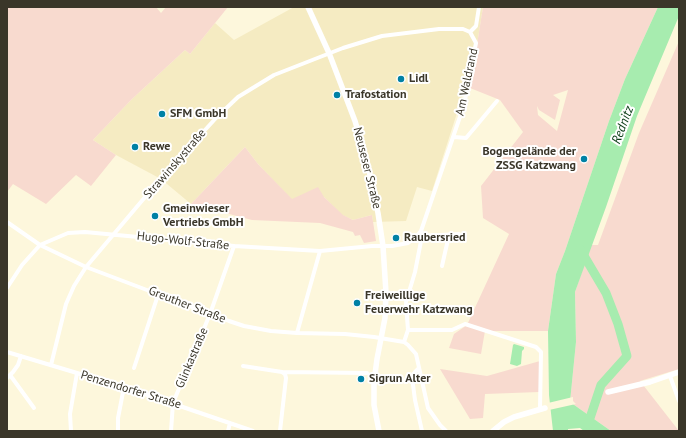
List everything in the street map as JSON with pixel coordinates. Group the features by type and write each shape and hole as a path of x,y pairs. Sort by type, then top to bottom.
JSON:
{"main road":[{"name":"Neuseser Straße","path":"308,7 329,53 351,110 364,152 375,197 383,246 386,285 386,302 374,382 374,405 379,431"},
{"path":"608,392 670,376 679,372"},
{"path":"493,431 504,422 514,417 543,408"}],"street":[{"name":"Am Waldrand","path":"421,231 464,106 476,43 470,32 476,26 479,7"},
{"name":"Strawinskystraße","path":"51,365 66,304 74,286 86,267 170,169 216,118 238,97 274,75 329,53 382,36 440,29 463,29 470,32"},
{"name":"Am Waldrand","path":"454,136 466,138 497,101"},
{"name":"Greuther Straße","path":"7,222 40,245 86,267 229,321 257,328 297,333 345,334 404,342"},
{"path":"383,246 397,246 408,243 421,231"},
{"path":"421,231 422,236 415,272 406,303 408,330 404,342 416,354 430,412 446,431"},
{"name":"Hugo-Wolf-Straße","path":"7,288 22,265 40,245 68,233 85,232 234,246 320,251 383,246"},
{"path":"422,236 459,234"},
{"path":"442,266 450,235"},
{"name":"Glinkastraße","path":"171,431 173,402 210,314 234,246"},
{"path":"297,333 320,251"},
{"path":"134,368 158,294"},
{"path":"408,330 452,330 465,324 536,347 541,352 543,408"},
{"name":"Penzendorfer Straße","path":"7,352 173,402 253,431"},
{"path":"21,356 18,365 8,376 34,408"},
{"path":"243,366 282,372 367,373"},
{"path":"419,368 412,377 415,400 422,431"},
{"path":"280,431 286,378 285,374 282,372"},
{"path":"71,431 70,414 78,373"},
{"path":"670,376 679,401"},
{"path":"118,431 118,418 124,387"},
{"path":"228,431 230,423"}],"shaded area":[{"path":"7,7 156,7 161,13 166,7 228,7 190,54 185,50 131,100 93,140 116,155 91,186 76,175 46,204 13,184 7,192"},
{"path":"294,7 483,7 470,88 465,88 432,191 417,187 406,221 373,222 372,215 353,220 342,215 324,197 292,200 258,164 245,147 191,204 161,179 116,155 93,140 131,100 185,50 190,54 215,23 234,40"},
{"path":"483,7 658,7 625,79 556,274 548,331 485,331 481,354 449,348 454,334 467,325 509,234 483,218 481,186 523,132 500,100 470,88","holes":["568,90 557,131 538,115 537,106 539,110 555,120 560,100 553,95"]},
{"path":"679,41 679,369 640,381 679,431 611,431 570,402 576,342 575,292 591,245 598,245 639,133"},
{"path":"245,147 258,164 292,199 318,187 324,197 343,215 353,220 372,215 376,241 364,243 360,235 355,236 353,232 320,223 252,220 191,204"},
{"path":"540,361 539,392 485,394 483,418 470,419 440,369 487,376"}],"water":[{"path":"658,7 679,7 679,16 637,116 575,292 576,342 570,402 611,431 584,431 580,428 568,429 568,431 553,431 549,395 548,331 556,274 625,79"},
{"path":"514,344 524,347 522,351 521,364 517,366 510,364"}],"pier":[{"path":"573,397 573,401 576,404 549,410 548,403"}],"waterway":[{"name":"Rednitz","path":"580,249 606,293 618,324 627,356 601,385 588,424"}],"place":[{"name":"Lidl","path":"401,79"},
{"name":"Trafostation","path":"337,95"},
{"name":"SFM GmbH","path":"162,114"},
{"name":"Rewe","path":"135,147"},
{"name":"Bogengelände der ZSSG Katzwang","path":"584,159"},
{"name":"Gmeinwieser Vertriebs GmbH","path":"155,216"},
{"name":"Raubersried","path":"396,238"},
{"name":"Freiweillige Feuerwehr Katzwang","path":"357,303"},
{"name":"Sigrun Alter","path":"361,379"}]}
